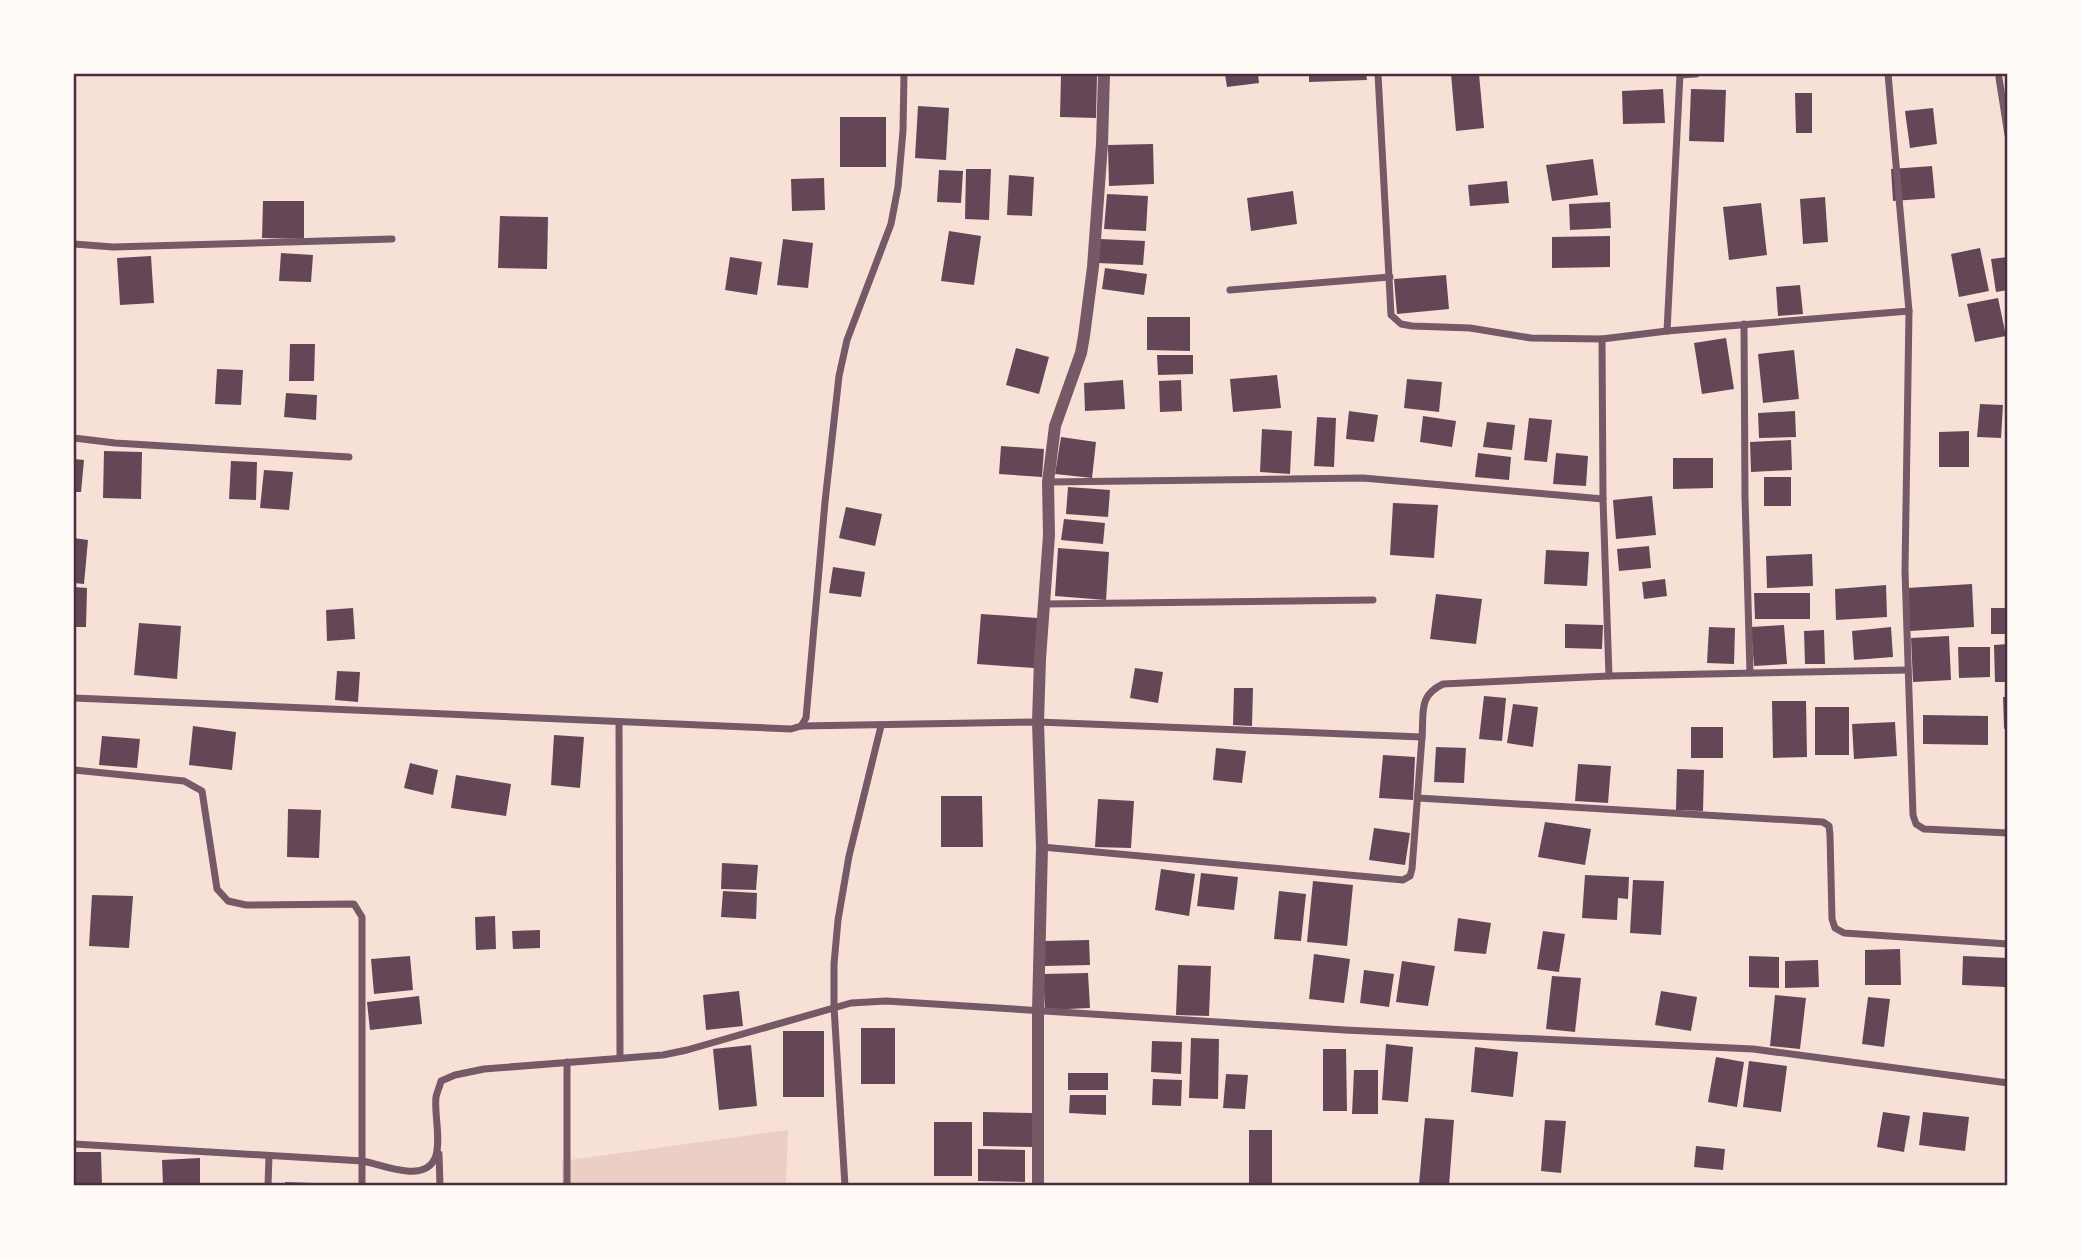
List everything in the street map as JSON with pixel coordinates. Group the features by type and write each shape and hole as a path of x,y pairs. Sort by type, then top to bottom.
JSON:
{"street":[{"path":"801,726 806,718 839,376 847,340 891,224 902,145 904,74"},
{"path":"1038,1185 1042,847 1038,722 1049,535 1048,482 1055,426 1082,353 1093,267 1104,74"},
{"path":"1378,74 1391,315 1401,324 1470,328 1531,338 1602,339 1909,311"},
{"path":"1667,331 1680,74 1696,74"},
{"path":"1888,74 1909,311 1905,571 1913,815 1916,824 1924,829 2007,833"},
{"path":"2001,77 2007,135"},
{"path":"74,244 113,247 391,239"},
{"path":"1230,290 1390,277"},
{"path":"1744,324 1750,673"},
{"path":"1602,339 1603,499 1609,677"},
{"path":"74,438 115,443 349,457"},
{"path":"1048,482 1363,478 1603,499"},
{"path":"1045,604 1373,600"},
{"path":"1042,847 1403,880 1410,876 1412,869 1425,698 1432,689 1443,684 1908,670"},
{"path":"74,698 791,729 801,726 1038,722 1422,737"},
{"path":"619,722 620,1058"},
{"path":"845,1185 834,1007 834,964 843,888 881,726"},
{"path":"74,770 184,781 202,791 218,889 228,901 246,905 354,904 362,917 362,1185"},
{"path":"1418,799 1823,822 1829,826 1832,919 1835,928 1844,933 2007,944"},
{"path":"440,1185 436,1097 441,1081 484,1069 663,1055 850,1003 886,1001 1345,1030 1753,1049 2007,1083"},
{"path":"567,1062 567,1185"},
{"path":"74,1144 363,1161 407,1171 423,1169 435,1160 439,1146"},
{"path":"268,1185 269,1156"}],"shaded area":[{"path":"788,1130 786,1185 562,1186 562,1161"}],"building":[{"path":"1225,74 1258,74 1259,83 1227,87"},
{"path":"1309,74 1366,74 1367,80 1309,82"},
{"path":"1451,74 1479,74 1484,128 1456,131"},
{"path":"1061,75 1097,76 1096,118 1060,117"},
{"path":"1663,89 1665,123 1623,124 1622,91"},
{"path":"1691,89 1726,90 1724,142 1689,141"},
{"path":"1795,93 1812,93 1812,133 1796,133"},
{"path":"918,106 949,108 946,160 915,158"},
{"path":"1933,108 1937,144 1910,148 1905,111"},
{"path":"840,117 886,117 886,167 840,167"},
{"path":"1153,144 1154,184 1109,186 1108,145"},
{"path":"1593,159 1598,195 1552,201 1546,165"},
{"path":"1932,166 1935,198 1893,201 1891,169"},
{"path":"966,169 991,169 989,220 965,219"},
{"path":"939,170 963,171 961,203 937,202"},
{"path":"1009,175 1034,177 1032,216 1007,215"},
{"path":"824,178 825,210 792,211 791,179"},
{"path":"1507,181 1509,203 1470,206 1468,185"},
{"path":"1293,191 1297,224 1251,231 1247,198"},
{"path":"1107,194 1148,196 1146,231 1104,229"},
{"path":"1825,197 1828,242 1803,244 1800,199"},
{"path":"263,201 304,201 304,239 262,238"},
{"path":"1610,202 1611,228 1570,230 1569,204"},
{"path":"1761,203 1767,255 1729,260 1723,207"},
{"path":"500,216 548,217 547,269 498,268"},
{"path":"949,231 981,236 974,285 941,281"},
{"path":"1610,236 1610,267 1552,268 1552,237"},
{"path":"783,239 813,243 808,288 777,285"},
{"path":"1100,239 1145,241 1143,265 1098,263"},
{"path":"1980,248 1989,291 1959,297 1951,254"},
{"path":"281,253 313,255 311,282 279,281"},
{"path":"151,256 154,303 120,305 117,258"},
{"path":"730,257 762,262 757,295 725,290"},
{"path":"2008,257 2008,290 1996,292 1991,259"},
{"path":"1105,268 1147,274 1144,295 1102,289"},
{"path":"1446,275 1449,309 1397,314 1394,279"},
{"path":"1800,285 1803,314 1778,316 1776,287"},
{"path":"1998,298 2006,336 1975,342 1967,304"},
{"path":"1147,317 1190,317 1190,351 1147,350"},
{"path":"1726,338 1734,389 1702,394 1694,343"},
{"path":"290,344 315,344 314,381 289,381"},
{"path":"1016,348 1049,357 1039,394 1006,385"},
{"path":"1794,350 1799,399 1763,403 1758,354"},
{"path":"1157,355 1193,355 1193,374 1158,375"},
{"path":"217,369 243,370 241,405 215,404"},
{"path":"1277,375 1281,408 1233,412 1230,379"},
{"path":"1407,379 1442,382 1439,412 1404,408"},
{"path":"1123,380 1125,409 1085,411 1084,383"},
{"path":"1181,380 1182,411 1160,412 1159,381"},
{"path":"286,393 317,395 316,420 284,417"},
{"path":"1980,404 2003,405 2001,438 1977,437"},
{"path":"1349,411 1378,415 1374,442 1346,439"},
{"path":"1795,411 1796,437 1759,438 1758,413"},
{"path":"1423,416 1456,421 1452,447 1420,442"},
{"path":"1317,417 1336,418 1334,467 1314,466"},
{"path":"1529,418 1552,420 1547,462 1524,460"},
{"path":"1487,422 1515,425 1512,450 1483,447"},
{"path":"1262,429 1292,431 1290,474 1260,472"},
{"path":"1969,431 1969,467 1939,467 1939,432"},
{"path":"1061,437 1096,442 1092,478 1055,474"},
{"path":"1791,440 1792,470 1751,472 1750,442"},
{"path":"1001,446 1044,449 1042,477 999,474"},
{"path":"104,451 142,452 141,499 103,498"},
{"path":"1478,453 1511,457 1509,480 1475,477"},
{"path":"1556,453 1588,456 1586,486 1553,484"},
{"path":"1673,458 1713,458 1713,488 1673,489"},
{"path":"74,459 84,460 81,492 74,492"},
{"path":"231,461 257,462 256,500 229,499"},
{"path":"264,470 293,472 289,510 260,508"},
{"path":"1764,477 1791,477 1791,506 1764,506"},
{"path":"1068,487 1110,490 1108,517 1066,514"},
{"path":"1652,496 1656,535 1616,539 1613,500"},
{"path":"1393,503 1438,505 1434,558 1390,555"},
{"path":"846,507 882,514 875,546 839,538"},
{"path":"1064,519 1105,523 1103,544 1061,540"},
{"path":"74,538 88,540 84,584 74,583"},
{"path":"1649,546 1651,568 1619,571 1617,549"},
{"path":"1058,548 1109,552 1106,600 1055,596"},
{"path":"1546,550 1589,552 1587,586 1544,584"},
{"path":"1812,554 1813,586 1767,588 1766,556"},
{"path":"833,567 865,572 861,597 829,593"},
{"path":"1665,579 1667,596 1644,599 1642,582"},
{"path":"1972,584 1974,627 1910,631 1907,588"},
{"path":"1886,585 1887,617 1836,620 1835,589"},
{"path":"74,587 87,588 86,627 74,627"},
{"path":"1754,593 1810,593 1810,619 1755,619"},
{"path":"1436,594 1482,599 1476,644 1430,639"},
{"path":"353,608 355,639 327,641 326,610"},
{"path":"1991,608 2008,608 2008,634 1991,634"},
{"path":"981,614 1038,618 1034,668 977,664"},
{"path":"139,623 181,626 177,679 134,675"},
{"path":"1565,624 1603,625 1602,649 1565,648"},
{"path":"1784,625 1787,664 1754,666 1751,627"},
{"path":"1709,627 1735,628 1734,664 1707,663"},
{"path":"1891,627 1893,657 1854,660 1852,631"},
{"path":"1824,630 1825,664 1805,664 1804,631"},
{"path":"1949,636 1951,680 1913,682 1911,638"},
{"path":"2008,644 2008,682 1995,682 1994,645"},
{"path":"1958,647 1990,647 1990,677 1959,678"},
{"path":"1135,668 1163,672 1158,703 1130,698"},
{"path":"337,671 360,672 358,702 335,700"},
{"path":"1234,688 1253,688 1252,726 1233,725"},
{"path":"1484,696 1506,698 1502,741 1479,739"},
{"path":"2003,697 2008,697 2008,728 2004,729"},
{"path":"1772,701 1806,701 1807,757 1773,758"},
{"path":"1513,704 1538,707 1533,747 1507,743"},
{"path":"1815,707 1849,707 1849,755 1815,755"},
{"path":"1923,715 1988,716 1988,745 1923,744"},
{"path":"1895,722 1897,756 1854,759 1852,724"},
{"path":"193,726 236,732 232,770 189,765"},
{"path":"1691,727 1723,727 1723,758 1691,758"},
{"path":"554,735 584,737 580,788 551,785"},
{"path":"102,736 140,739 137,768 99,765"},
{"path":"1436,747 1466,748 1464,783 1434,782"},
{"path":"1216,748 1246,751 1242,783 1213,780"},
{"path":"1383,755 1415,757 1413,800 1379,798"},
{"path":"410,763 438,770 433,795 404,788"},
{"path":"1578,764 1611,766 1608,803 1575,801"},
{"path":"1677,769 1704,770 1703,811 1676,810"},
{"path":"456,775 511,784 506,816 451,808"},
{"path":"941,796 982,796 983,847 941,847"},
{"path":"1098,799 1134,801 1131,848 1095,847"},
{"path":"288,809 321,810 319,858 287,857"},
{"path":"1545,822 1591,829 1585,865 1538,857"},
{"path":"1374,828 1410,833 1405,865 1369,860"},
{"path":"722,863 758,865 756,890 721,889"},
{"path":"1161,869 1195,874 1189,916 1155,910"},
{"path":"1201,873 1238,877 1234,910 1197,906"},
{"path":"1585,875 1629,877 1628,899 1618,898 1617,920 1582,918"},
{"path":"1633,880 1664,881 1661,935 1630,933"},
{"path":"1313,881 1353,885 1347,946 1307,942"},
{"path":"723,891 757,893 756,919 721,917"},
{"path":"1279,891 1306,894 1301,941 1274,939"},
{"path":"92,895 133,896 129,948 89,946"},
{"path":"495,916 496,949 476,950 475,917"},
{"path":"1458,918 1491,923 1486,954 1454,951"},
{"path":"540,930 540,948 513,949 512,931"},
{"path":"1543,931 1565,934 1559,972 1537,969"},
{"path":"1089,940 1090,965 1044,966 1044,941"},
{"path":"1900,949 1901,985 1865,985 1865,950"},
{"path":"1314,954 1350,959 1344,1003 1309,999"},
{"path":"410,956 413,990 374,994 371,959"},
{"path":"1749,956 1779,957 1779,988 1749,987"},
{"path":"1963,956 2008,958 2006,987 1962,985"},
{"path":"1818,960 1819,987 1785,988 1785,961"},
{"path":"1402,961 1435,966 1428,1006 1396,1002"},
{"path":"1178,965 1211,966 1209,1016 1176,1015"},
{"path":"1364,970 1394,974 1389,1007 1360,1003"},
{"path":"1088,973 1090,1008 1045,1010 1043,974"},
{"path":"1552,976 1581,978 1575,1032 1546,1029"},
{"path":"739,991 743,1026 706,1030 703,995"},
{"path":"1661,991 1697,997 1691,1031 1655,1025"},
{"path":"1775,995 1806,998 1800,1049 1770,1046"},
{"path":"419,996 422,1024 370,1030 367,1002"},
{"path":"1868,997 1890,999 1884,1047 1862,1044"},
{"path":"861,1028 895,1028 895,1084 861,1084"},
{"path":"783,1031 824,1031 824,1097 783,1097"},
{"path":"1191,1038 1219,1039 1218,1099 1189,1098"},
{"path":"1152,1041 1182,1042 1181,1074 1151,1072"},
{"path":"1386,1044 1413,1047 1408,1102 1382,1100"},
{"path":"751,1045 757,1106 719,1110 713,1049"},
{"path":"1475,1047 1518,1052 1513,1097 1471,1092"},
{"path":"1323,1049 1346,1049 1347,1111 1323,1111"},
{"path":"1716,1057 1744,1062 1737,1107 1708,1102"},
{"path":"1749,1061 1787,1066 1781,1112 1743,1107"},
{"path":"1354,1070 1378,1070 1378,1114 1352,1114"},
{"path":"1068,1073 1108,1073 1108,1090 1068,1090"},
{"path":"1226,1074 1248,1075 1245,1109 1223,1108"},
{"path":"1153,1079 1182,1080 1181,1106 1152,1105"},
{"path":"1070,1095 1106,1095 1106,1115 1069,1113"},
{"path":"983,1112 1033,1113 1032,1147 983,1146"},
{"path":"1883,1112 1910,1116 1904,1152 1877,1147"},
{"path":"1923,1112 1969,1117 1965,1151 1919,1145"},
{"path":"1425,1118 1454,1120 1449,1186 1419,1184"},
{"path":"1545,1120 1566,1121 1561,1173 1541,1171"},
{"path":"934,1122 972,1122 972,1176 934,1176"},
{"path":"1249,1130 1272,1130 1272,1186 1249,1186"},
{"path":"1696,1146 1725,1149 1723,1170 1694,1167"},
{"path":"978,1149 1025,1150 1025,1182 978,1181"},
{"path":"74,1152 101,1152 102,1186 74,1186"},
{"path":"200,1158 200,1184 163,1186 162,1160"},
{"path":"285,1182 311,1183 311,1186 285,1186"}]}
